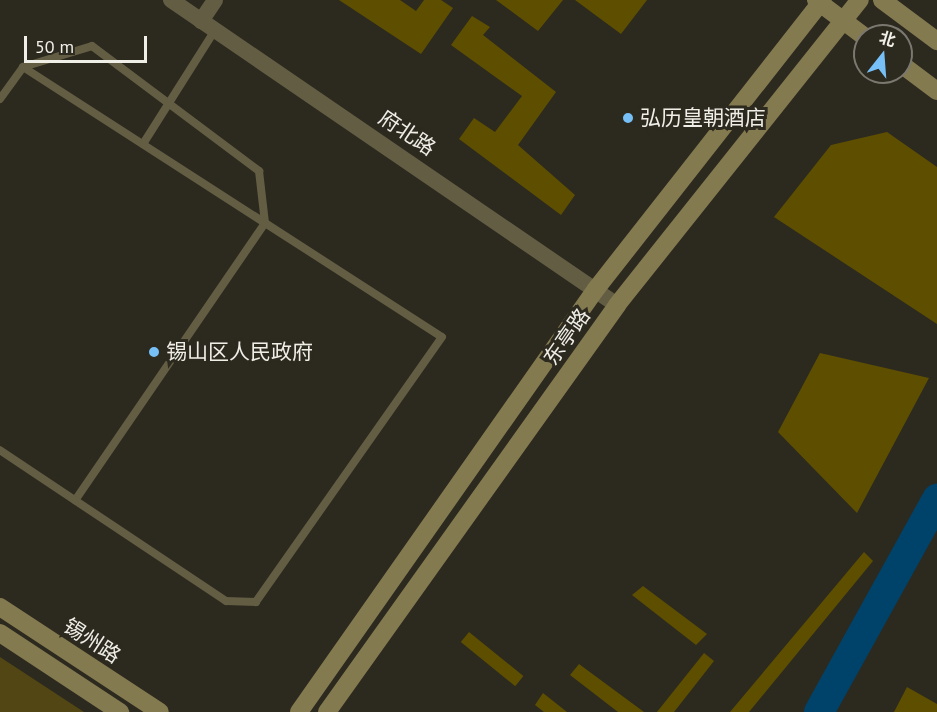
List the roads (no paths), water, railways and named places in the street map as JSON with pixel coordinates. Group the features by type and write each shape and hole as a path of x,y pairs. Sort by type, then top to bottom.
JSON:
{"main road":[{"name":"东亭路","path":"327,712 617,305 860,0"},
{"path":"882,0 937,41"},
{"name":"东亭路","path":"299,712 596,289 820,1"},
{"path":"820,1 853,28"},
{"path":"913,73 937,91"},
{"name":"锡州路","path":"0,608 160,712"},
{"name":"锡州路","path":"0,633 120,712"}],"street":[{"name":"府北路","path":"171,0 617,305"},
{"path":"208,25 214,0"}],"lane":[{"path":"143,144 168,104 208,25"},
{"path":"0,99 23,67 92,46 259,171 265,223 75,500"},
{"path":"0,450 226,601 256,602 442,337 23,67"}],"waterway":[{"path":"819,712 937,499"}],"place":[{"name":"弘历皇朝酒店","path":"628,118"},
{"name":"锡山区人民政府","path":"154,352"}]}
